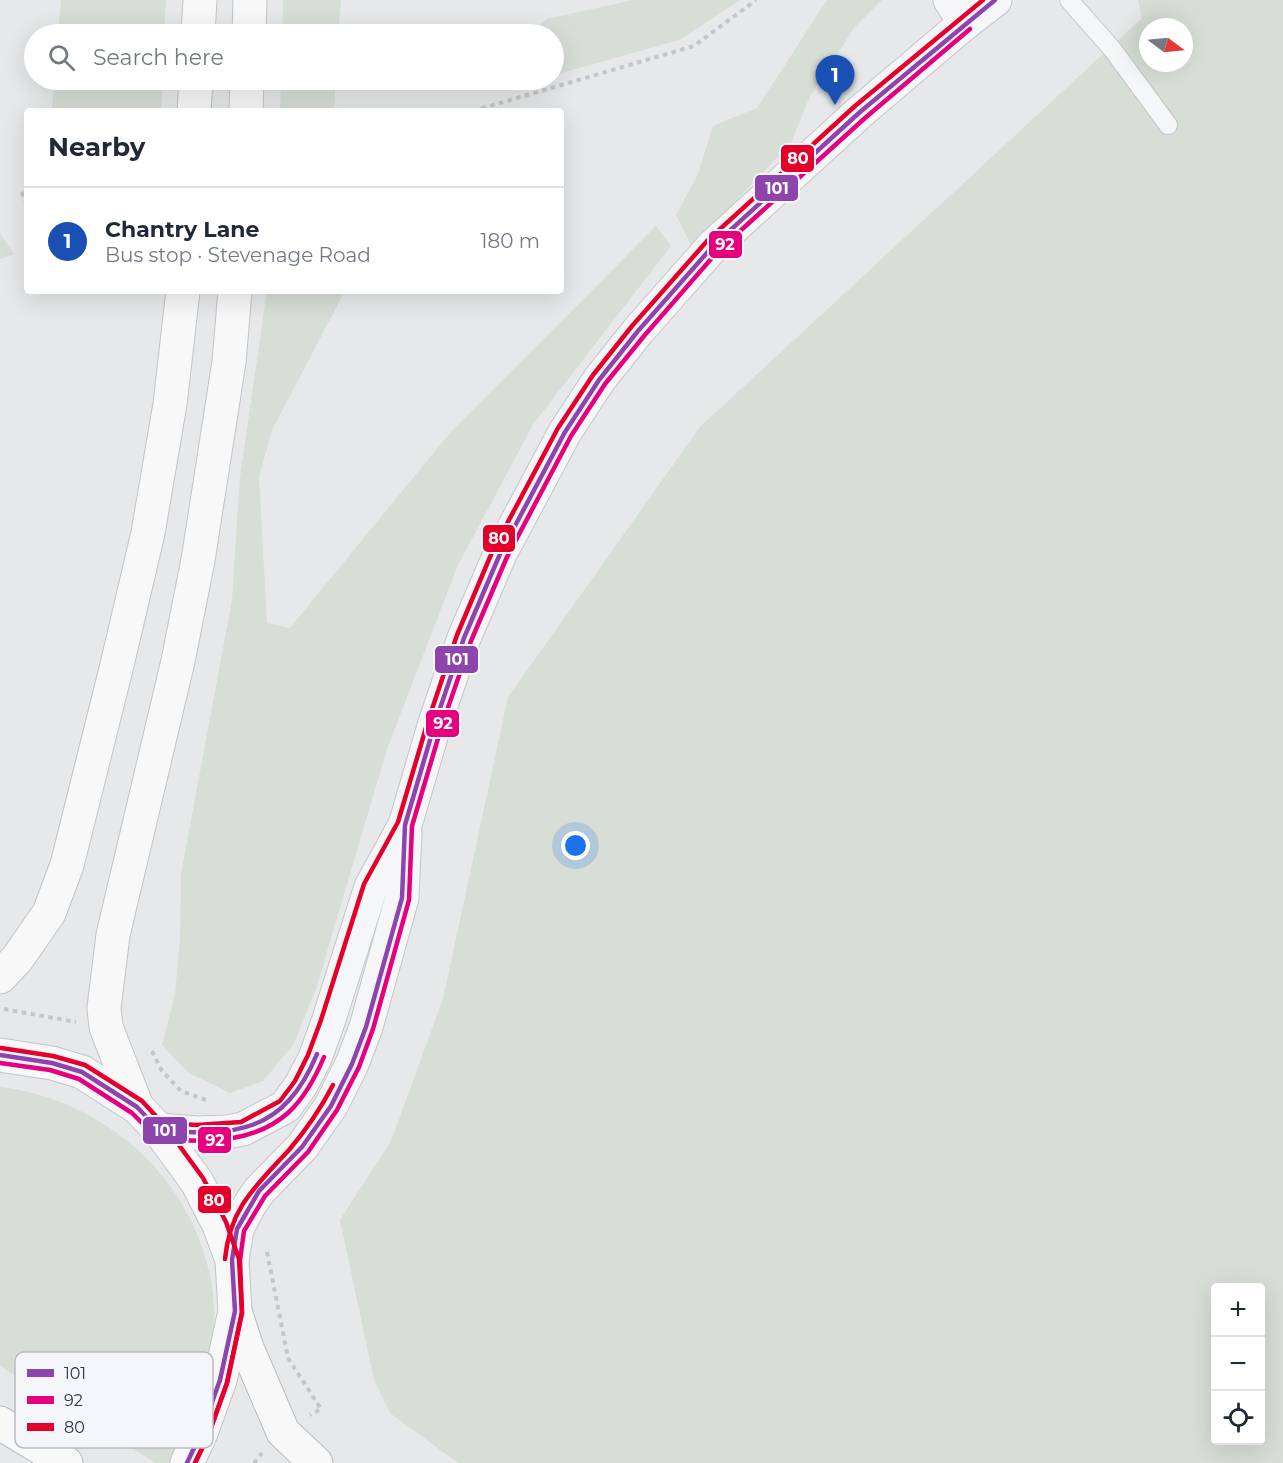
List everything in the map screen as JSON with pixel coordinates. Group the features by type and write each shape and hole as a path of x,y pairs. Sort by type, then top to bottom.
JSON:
{"main road":[{"path":"199,24 200,0"},
{"path":"249,24 250,0"},
{"path":"194,108 195,90"},
{"path":"246,108 247,90"},
{"path":"0,977 17,959 49,913 67,865 148,533 170,404 183,294"},
{"path":"137,1107 106,1028 104,1008 110,956 178,661 198,560 230,362 235,294"},
{"path":"0,1055 52,1063 82,1072 137,1107 159,1130 197,1182 219,1225 232,1260 235,1311 247,1348 283,1432 316,1463"},
{"path":"213,1398 235,1311"},
{"path":"0,1423 15,1432"},
{"path":"41,1448 66,1463"},
{"path":"187,1463 194,1448"}],"street":[{"path":"159,1130 197,1133 243,1129 285,1107 301,1085 315,1058 371,887 405,825 435,723 457,659 496,564 565,432 599,380 638,331 713,246 860,112 957,11 995,0"},
{"path":"232,1260 237,1229 249,1206 259,1191 302,1147 331,1106 352,1065 366,1027 402,898 405,825"}],"lane":[{"path":"1069,0 1113,50 1168,125"}],"path":[{"path":"564,84 694,46 756,0"},
{"path":"483,108 544,90"},
{"path":"22,192 24,197"}],"shaded area":[{"path":"61,0 166,0 165,24 59,24"},
{"path":"283,0 341,0 339,24 282,24"},
{"path":"633,0 740,0 679,40 564,72 564,24 541,24 547,19"},
{"path":"827,0 882,0 854,28 810,96 791,143 692,247 676,215 698,174 713,126 757,108"},
{"path":"1138,0 1283,0 1283,1463 458,1463 390,1413 374,1380 340,1220 391,1141 443,999 508,697 700,427 1139,21 1139,72 1193,72 1193,18 1142,18"},
{"path":"53,90 162,90 161,108 52,108"},
{"path":"281,90 335,90 334,108 280,108"},
{"path":"656,226 671,246 534,423 458,565 387,749 316,989 293,1045 263,1081 230,1093 189,1073 162,1045 175,994 180,939 181,874 232,600 240,477 267,294 343,294 272,430 259,477 267,623 290,628 449,434"},
{"path":"0,233 14,254 0,259"},
{"path":"0,1087 48,1098 92,1117 131,1144 164,1177 189,1216 206,1260 214,1307 211,1352 15,1352 15,1375 0,1366"},
{"path":"132,1448 177,1448 169,1463 156,1463"}],"transit line":[{"name":"80","path":"160,1123 197,1125 241,1122 280,1101 295,1081 321,1020 364,884 398,822 457,635 493,550 558,428 593,375 632,326 708,240 855,106 983,0"},
{"name":"101","path":"213,1400 220,1380 235,1311 232,1260 237,1229 259,1191 302,1147 331,1106 352,1064 366,1027 402,898 405,825 435,723 464,638 500,554 565,432 599,380 638,331 713,246 860,112 995,0"},
{"name":"92","path":"213,1422 227,1383 242,1313 240,1260 244,1231 265,1196 308,1152 337,1110 359,1067 373,1029 409,900 412,826 442,725 471,641 507,557 571,436 605,384 718,251 865,118 970,29"},
{"name":"80","path":"1,1048 53,1056 85,1065 142,1101 165,1126 203,1178 226,1222 239,1259 242,1312 227,1383 213,1422"},
{"name":"101","path":"0,1055 52,1063 82,1072 137,1107 159,1130 211,1132 234,1130 273,1115 289,1100 304,1080 317,1054"},
{"name":"92","path":"0,1063 50,1070 79,1079 132,1113 156,1137 208,1141 243,1136 275,1123 300,1100 314,1079 324,1057"},
{"name":"80","path":"225,1259 232,1225 246,1199 301,1135 333,1085"},
{"name":"101","path":"187,1463 194,1448"},
{"name":"92","path":"195,1463 202,1448"},
{"name":"80","path":"195,1463 202,1448"}],"place":[{"name":"Chantry Lane","path":"835,105"}]}
